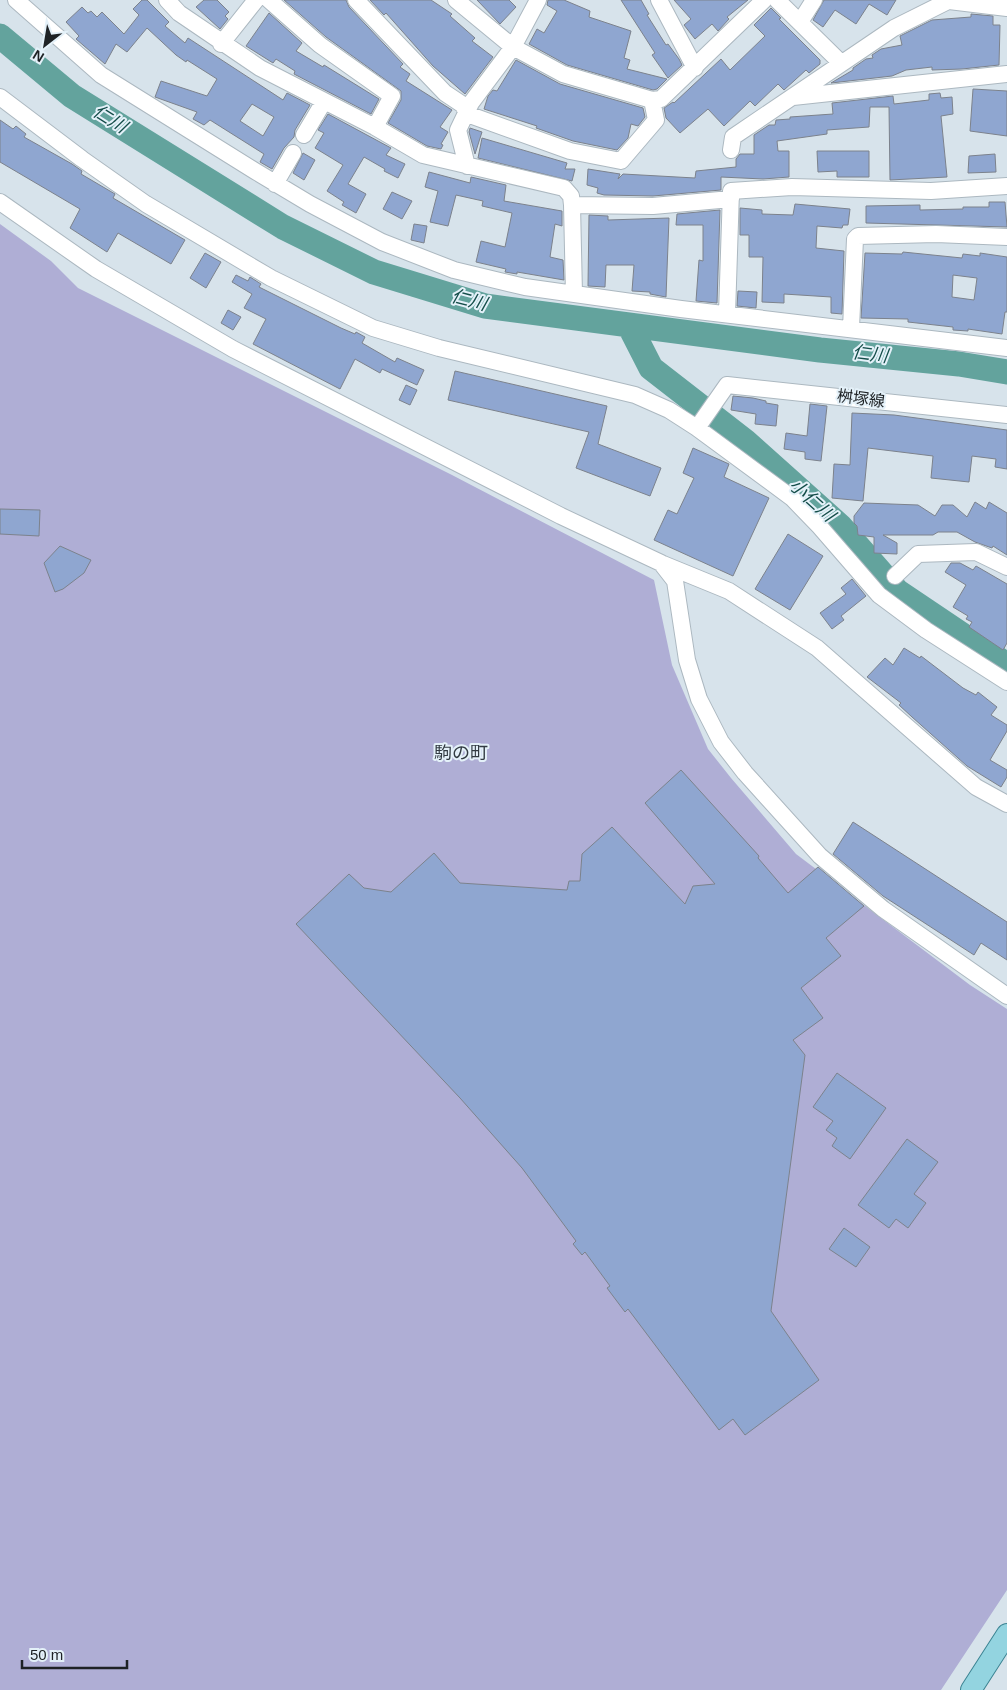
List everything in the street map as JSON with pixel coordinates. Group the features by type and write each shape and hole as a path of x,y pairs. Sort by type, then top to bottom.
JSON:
{"main road":[{"path":"971,1690 1006,1640"}],"street":[{"path":"167,0 179,13 260,68 375,127 423,155 564,188 571,196 572,205 574,294"},
{"path":"222,44 256,0"},
{"path":"269,0 320,45 392,96 375,127"},
{"path":"356,0 445,93 463,105 467,114 570,151 621,161 656,120 652,100"},
{"path":"456,0 514,47 563,74 652,100 661,99 764,0"},
{"path":"466,166 458,130 471,103 514,47 538,0"},
{"path":"659,0 695,68"},
{"path":"777,0 841,62"},
{"path":"800,22 814,0"},
{"path":"730,150 733,137 841,62 894,28 950,0 1007,8"},
{"path":"18,1 102,75 275,184 382,242 454,270 525,287 574,294 1007,348"},
{"path":"792,97 1007,74"},
{"path":"0,97 82,159 146,204 271,278 374,328 439,348 634,395 669,410 699,426 792,498 879,595 926,630 1007,682"},
{"path":"304,135 323,102"},
{"path":"275,184 293,153"},
{"path":"727,314 731,190 792,187 931,190 1007,186"},
{"path":"572,205 653,206 731,199"},
{"path":"0,202 96,269 233,349 561,516 661,564 729,591 817,648 976,787 1007,804"},
{"path":"851,328 855,239 858,236 936,234 1007,236"},
{"name":"桝塚線","path":"699,426 727,384 1007,415"},
{"path":"895,576 918,554 976,552 1007,567"},
{"path":"661,564 675,581 687,660 699,699 721,742 739,765 820,856 883,910 1007,996"}],"shaded area":[{"path":"0,224 51,261 78,288 452,475 654,580 672,665 708,749 731,778 796,854 970,985 1007,1009 1007,1590 941,1690 0,1690"}],"building":[{"path":"142,0 147,0 169,22 165,26 185,43 188,38 283,100 287,93 310,105 295,130 294,137 284,148 272,169 260,162 264,154 210,120 204,125 193,119 197,112 155,97 161,81 207,96 217,79 176,55 147,28 127,52 116,44 105,64 76,39 79,36 66,22 82,7 88,13 91,11 97,17 102,12 124,34 139,15 133,9","holes":["252,104 274,117 263,136 240,121"]},
{"path":"204,0 217,0 229,12 225,16 228,19 220,29 196,7"},
{"path":"284,0 346,0 349,7 403,64 400,67 410,74 406,81 452,110 440,127 448,132 441,144 443,145 441,149 427,146 388,123 401,100 401,91 326,37"},
{"path":"370,0 431,0 452,14 450,16 475,38 472,41 493,57 465,94 433,66 386,13 384,15"},
{"path":"477,0 509,0 516,7 500,24"},
{"path":"548,0 564,0 590,11 589,17 631,31 624,58 630,60 627,69 667,79 657,89 653,90 567,65 529,44 537,29 544,33 557,11 547,5"},
{"path":"621,0 641,0 649,14 647,15 666,45 668,44 679,59 682,65 668,78 652,55 655,53"},
{"path":"674,0 748,0 727,17 729,19 718,31 712,24 695,39 684,25 691,19"},
{"path":"824,0 896,0 887,15 869,4 856,24 835,10 823,27 813,20"},
{"path":"771,8 781,18 779,19 820,60 820,64 809,73 806,70 784,90 778,84 755,106 750,101 724,126 708,109 680,133 666,118 664,108 674,103 721,59 730,70 765,36 754,25"},
{"path":"269,13 302,43 296,51 323,67 324,65 379,99 371,114 294,74 295,71 276,59 273,63 246,46"},
{"path":"971,14 993,16 993,25 1000,25 999,65 932,70 932,67 906,70 892,76 831,83 853,70 853,68 866,59 873,58 872,55 881,49 902,45 900,36 932,20 971,17"},
{"path":"516,60 560,84 643,108 645,117 638,126 631,124 628,138 617,150 573,141 536,128 537,126 484,109 488,96 493,90 497,91"},
{"path":"973,89 1007,91 1007,136 970,131"},
{"path":"940,93 941,98 952,97 953,114 941,116 947,177 890,180 889,107 870,107 869,127 827,130 827,134 777,141 778,151 789,151 789,177 763,179 721,177 721,190 653,196 604,195 597,193 598,188 587,185 588,169 620,174 618,179 623,174 695,178 696,171 736,167 736,159 740,154 754,154 754,135 769,125 775,125 776,120 790,119 790,117 833,114 832,103 893,96 894,104 929,100 929,94"},
{"path":"328,114 391,148 386,155 405,164 398,178 364,157 348,184 366,194 356,213 342,205 344,202 327,191 343,165 315,148 324,133 318,130"},
{"path":"0,120 13,129 16,126 26,134 24,137 72,164 82,171 81,174 115,194 113,198 185,240 171,264 118,233 107,252 70,228 80,209 0,162"},
{"path":"470,128 482,132 475,154 469,132"},
{"path":"482,138 567,163 565,169 575,169 572,181 478,158"},
{"path":"817,151 869,151 869,177 837,177 837,171 818,172"},
{"path":"303,153 315,160 304,180 293,173"},
{"path":"995,154 996,172 968,173 969,156"},
{"path":"429,172 470,183 471,177 506,185 504,201 562,211 562,226 555,224 550,257 563,260 564,280 517,272 517,274 505,272 506,269 476,262 481,241 505,247 512,213 482,206 483,201 456,195 448,226 430,222 438,191 425,187"},
{"path":"392,192 412,201 402,219 383,209"},
{"path":"989,202 1005,202 1007,227 866,223 866,206 920,205 920,210 963,209 963,207 989,207"},
{"path":"795,204 850,209 848,225 843,225 842,228 817,226 816,248 844,251 842,314 831,313 831,297 784,294 784,303 762,302 763,257 749,257 749,235 740,235 740,208 762,210 762,214 793,215"},
{"path":"720,210 717,303 696,301 699,260 703,261 703,225 676,225 677,214"},
{"path":"589,215 608,216 608,220 669,218 666,297 650,294 650,292 632,291 634,265 606,265 605,287 588,286"},
{"path":"414,224 427,226 424,243 411,240"},
{"path":"903,252 962,258 963,254 980,256 980,253 1007,257 1007,312 1005,312 1002,334 968,329 968,331 953,330 953,327 908,322 908,319 861,318 865,253 902,254","holes":["953,275 977,278 974,300 952,297"]},
{"path":"205,253 221,262 206,288 190,278"},
{"path":"236,275 248,281 250,277 261,284 259,287 341,328 355,334 356,332 365,337 362,343 395,362 397,358 424,370 417,385 382,369 380,373 355,359 340,389 253,344 266,319 244,308 252,294 232,282"},
{"path":"738,291 757,292 756,308 737,306"},
{"path":"228,310 241,317 233,330 221,323"},
{"path":"455,371 607,406 598,444 661,468 650,496 576,468 589,432 448,400"},
{"path":"406,385 417,390 410,405 399,400"},
{"path":"733,396 753,398 778,405 776,426 755,424 756,414 731,410"},
{"path":"810,404 827,406 821,461 805,459 805,452 784,449 786,433 807,436"},
{"path":"852,413 894,415 1007,430 1007,469 995,467 996,459 972,456 969,482 931,478 933,456 868,448 863,501 832,498 834,464 850,465"},
{"path":"693,448 729,464 724,477 769,498 733,576 654,540 668,510 677,514 694,478 683,473"},
{"path":"975,502 986,509 989,502 1007,513 1007,555 993,546 992,548 975,542 957,532 938,532 933,535 883,535 897,543 897,554 874,553 874,537 858,535 857,526 854,523 854,516 864,503 918,505 935,516 942,505 953,505 967,517"},
{"path":"0,509 40,510 39,536 0,534"},
{"path":"788,534 823,556 790,610 755,589"},
{"path":"60,546 91,560 84,573 63,589 55,592 44,563"},
{"path":"951,563 960,563 973,570 976,566 1007,584 1007,643 1003,650 969,627 972,622 966,619 968,616 953,607 966,585 945,572"},
{"path":"852,579 866,596 841,616 844,620 832,629 820,613 846,594 841,588"},
{"path":"904,648 920,658 921,656 963,688 976,695 978,692 997,707 991,715 1007,725 1007,731 990,760 1007,770 1007,777 1001,787 967,766 899,705 901,703 867,677 885,658 893,665"},
{"path":"681,770 759,856 758,858 788,893 818,867 864,906 826,938 841,956 801,988 823,1018 793,1040 805,1055 771,1311 819,1380 745,1435 733,1419 719,1430 628,1309 625,1312 607,1288 610,1286 585,1252 582,1255 573,1244 576,1241 522,1168 460,1098 296,924 349,874 364,888 391,892 434,853 460,883 567,890 569,881 580,881 582,854 612,827 685,904 693,886 715,884 645,803"},
{"path":"853,822 1007,922 1007,960 981,943 974,955 883,896 833,854"},
{"path":"837,1073 886,1108 850,1159 832,1146 837,1138 826,1130 833,1121 813,1107"},
{"path":"907,1139 938,1162 914,1194 926,1203 908,1228 896,1219 889,1228 858,1205"},
{"path":"844,1228 870,1247 856,1267 829,1249"}],"waterway":[{"name":"仁川","path":"0,36 72,96 283,227 374,272 485,306 820,350 959,364 1007,372"},
{"name":"小仁川","path":"629,325 651,368 745,441 840,526 897,591 1007,665"}],"district":[{"name":"駒の町","path":"461,753"}]}
